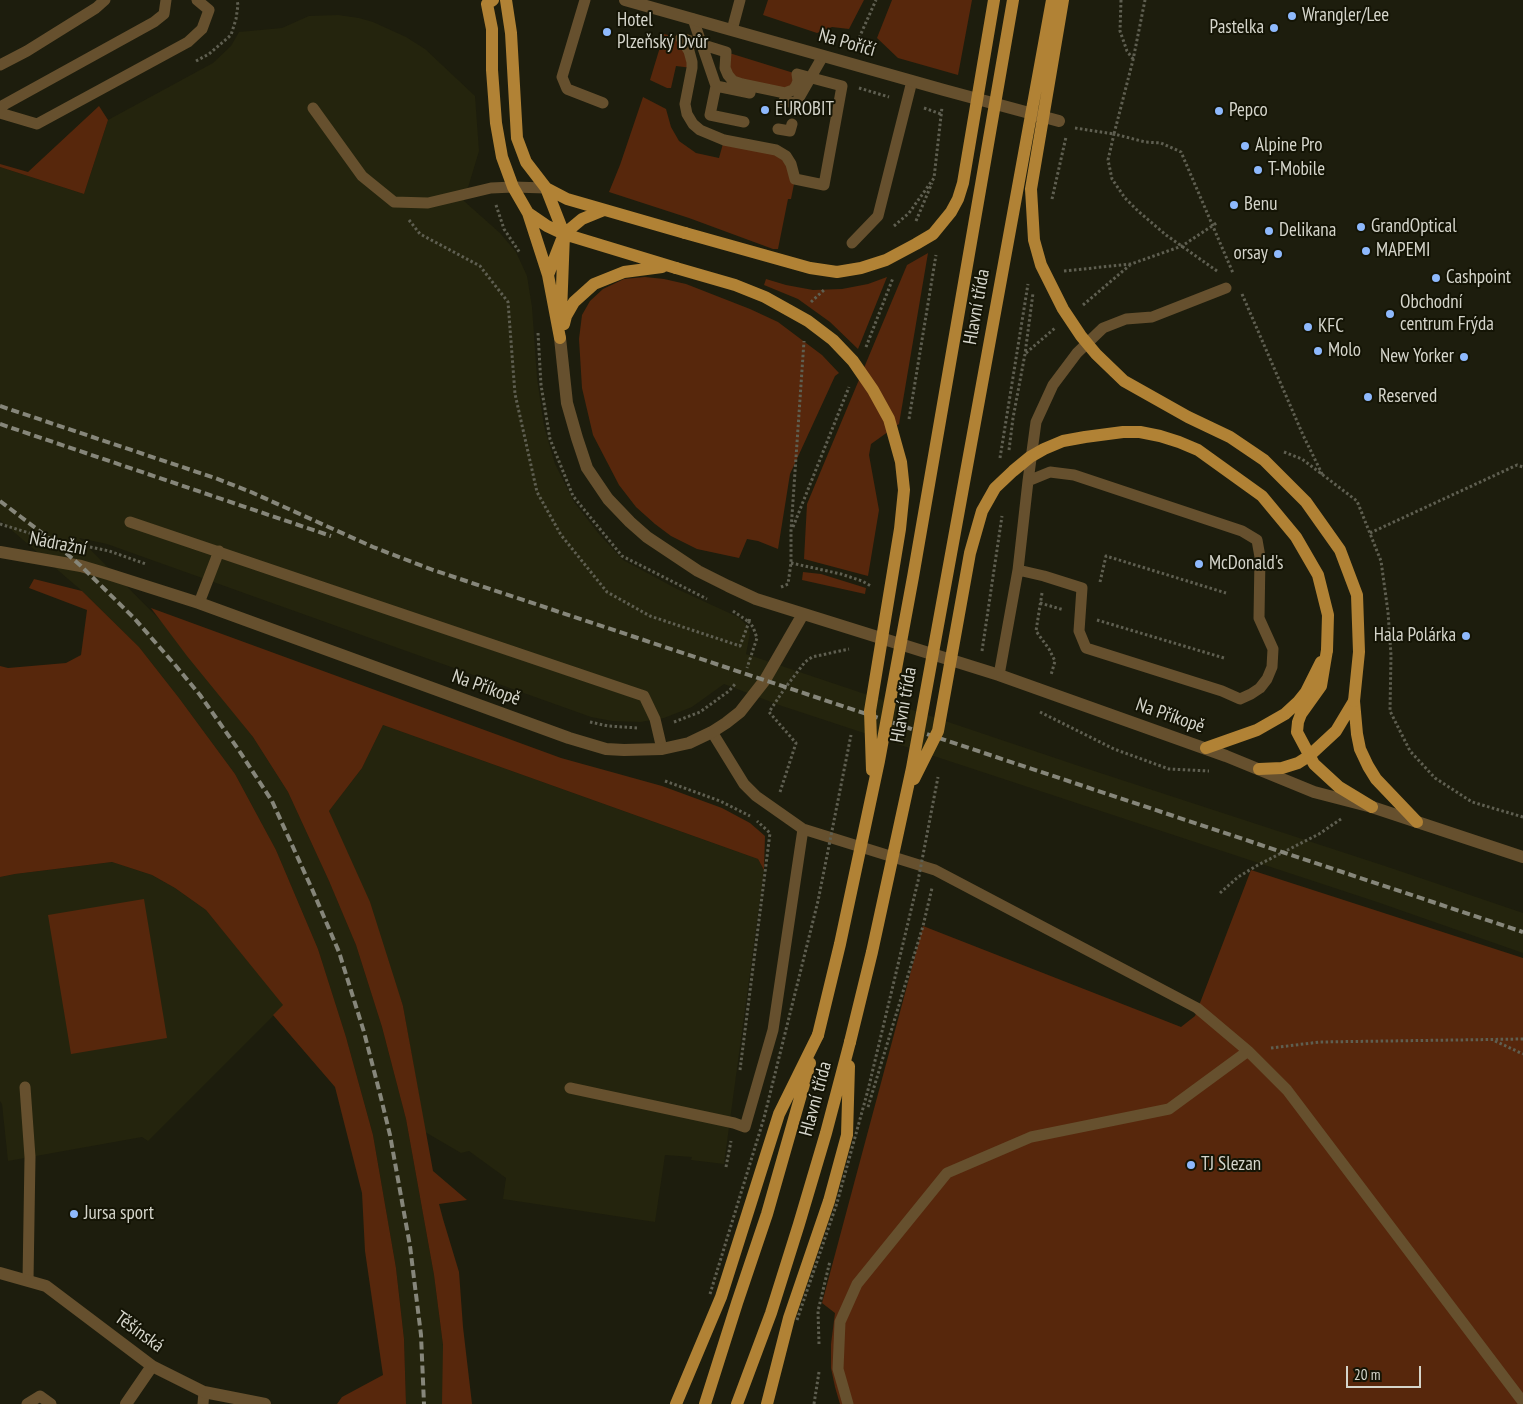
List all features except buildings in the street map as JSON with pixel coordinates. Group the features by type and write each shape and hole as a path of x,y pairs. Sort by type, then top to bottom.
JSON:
{"main road":[{"path":"506,0 511,33 517,138 526,162 546,188 564,234 560,338"},
{"path":"546,188 567,200 801,265 837,272 861,268 886,260 933,234 951,212 958,199 963,184 994,0"},
{"path":"705,1404 767,1214 818,1034 840,944 873,790 914,568 1013,0"},
{"name":"Hlavní třída","path":"737,1404 771,1313 826,1134 872,952 905,797 1052,0"},
{"path":"1063,0 1031,189 1034,240 1041,265 1063,309 1081,336 1096,354 1124,381 1188,417 1230,437 1264,460 1306,502 1340,550 1357,595 1359,652 1354,701 1356,734 1360,749 1376,780 1418,822"},
{"path":"489,1 496,123 502,157 513,187 528,212 548,275 560,338"},
{"path":"548,275 564,234 582,219 604,210"},
{"path":"528,212 547,226 564,234 735,285 781,305 808,321 833,340 853,361 873,390 889,419 901,462 904,490 900,529 870,711 873,790"},
{"path":"560,338 570,309 581,295 594,284 624,272 674,267"},
{"path":"905,797 938,731 970,553 982,511 995,488 1030,457 1055,444 1085,437 1140,432 1160,436 1198,450 1262,496 1296,537 1318,575 1328,615 1327,650 1316,684 1298,722 1297,732 1314,764 1339,787 1372,807"},
{"path":"1206,748 1250,733 1272,722 1285,714 1316,684"},
{"path":"1260,769 1282,768 1298,763 1309,756 1336,730 1354,701"},
{"path":"676,1404 721,1298 779,1114 818,1034"},
{"path":"767,1404 789,1318 829,1201 847,1135 850,1042"}],"street":[{"name":"Na Poříčí","path":"625,0 1064,124"},
{"name":"Na Příkopě","path":"560,338 571,420 586,468 608,499 630,522 666,551 698,571 756,598 999,675 1206,748 1314,792 1372,807 1523,857"},
{"name":"Nádražní","path":"0,552 81,566 108,574"},
{"name":"Na Příkopě","path":"108,574 199,603 569,738 606,749 639,751 662,749 689,743 712,732 740,712 765,680 803,614"},
{"name":"Těšínská","path":"0,1273 46,1286 152,1366 204,1398 265,1404"},
{"path":"126,1404 152,1366"}],"lane":[{"path":"0,65 27,51 96,8 105,0"},
{"path":"0,107 154,22 164,14 166,0"},
{"path":"0,112 37,124 188,42 202,29 209,10 197,0"},
{"path":"585,0 562,77 567,89 603,102"},
{"path":"732,30 740,0"},
{"path":"693,19 716,86 710,115 744,122"},
{"path":"680,38 726,52 725,68 728,75 733,81 742,84 785,92 793,90 796,86 798,81 797,74 810,78 842,86 824,184 794,179 786,156 776,150 718,138 692,124 685,104 692,62 689,51 680,38"},
{"path":"784,101 796,106 823,56"},
{"path":"852,244 878,216 912,81"},
{"path":"716,86 750,94"},
{"path":"313,108 362,176 394,202 428,203 492,188 546,188"},
{"path":"778,129 790,131 792,124"},
{"path":"999,675 1018,570 1036,422 1053,385 1077,352 1103,328 1126,319 1152,317 1226,288"},
{"path":"1018,570 1082,588 1079,631 1086,648 1222,691 1240,699 1251,694 1267,679 1272,667 1273,649 1259,618 1260,557 1257,540 1242,531 1198,515 1074,475 1050,472 1028,481"},
{"path":"130,522 644,696 655,719 662,749"},
{"path":"199,603 218,551"},
{"path":"712,732 744,784 756,796 803,829 936,870 1197,1008 1248,1051 1287,1090 1523,1402"},
{"path":"570,1088 734,1123 745,1127 773,1030 803,829"},
{"path":"848,1404 838,1369 840,1322 857,1284 947,1173 1031,1137 1168,1109 1248,1051"},
{"path":"24,1087 30,1157 28,1280"},
{"path":"27,1404 40,1396 50,1404"}],"path":[{"path":"850,64 876,0"},
{"path":"1121,0 1120,31 1127,51 1133,60"},
{"path":"1145,0 1133,60 1108,160 1112,179 1125,198 1138,211 1218,272"},
{"path":"888,232 910,213 934,178 944,90"},
{"path":"1052,200 1064,124 1145,142 1161,143"},
{"path":"492,188 504,229 522,257"},
{"path":"394,202 420,234 480,266 508,302 516,394 537,492 561,535 607,592 650,616 740,646 756,598 788,584 805,335"},
{"path":"1055,272 1131,264 1182,246 1218,222"},
{"path":"807,305 829,286"},
{"path":"1008,457 1012,418 1025,354 1033,291"},
{"path":"538,324 541,386 550,439 573,496 622,556 712,601"},
{"path":"1303,435 1324,476"},
{"path":"1370,533 1517,465 1523,467"},
{"path":"979,669 1002,516"},
{"path":"0,524 60,541"},
{"path":"89,547 109,551 153,566"},
{"path":"1098,591 1106,556 1226,593"},
{"path":"729,608 749,622 757,638 749,666 744,673"},
{"path":"1091,618 1224,658"},
{"path":"586,722 638,728 673,722 700,712 728,692 740,678"},
{"path":"1114,749 1169,769"},
{"path":"665,781 720,801 753,818 770,833 740,1074"},
{"path":"1220,893 1244,873 1319,834 1347,814"},
{"path":"1492,1039 1523,1054"},
{"path":"1248,1051 1320,1042 1523,1039"},
{"path":"726,1167 734,1123"}],"shaded area":[{"path":"768,0 864,0 849,29 832,27 817,33 763,15"},
{"path":"892,0 972,0 958,75 898,58 877,38"},
{"path":"338,15 373,22 406,37 425,49 475,96 479,151 464,201 500,233 516,252 527,276 532,307 537,378 544,426 555,464 574,502 599,534 623,560 677,589 738,617 747,625 750,633 746,654 1523,913 1523,953 1377,902 779,705 724,684 692,707 664,718 640,722 612,721 591,717 107,544 79,538 163,623 253,737 288,792 356,945 382,1027 406,1119 434,1275 443,1345 444,1404 406,1404 404,1339 396,1268 373,1135 346,1037 318,949 276,850 235,774 139,647 82,591 0,520 0,167 84,194 108,120 213,63 231,46 239,32 282,28 309,16"},
{"path":"664,34 681,38 692,68 676,66 671,88 650,80"},
{"path":"726,52 797,74 793,90 733,81"},
{"path":"643,97 666,109 671,127 679,141 696,153 719,158 724,140 776,150 795,179 791,199 788,199 778,249 773,249 689,218 609,192"},
{"path":"99,106 108,120 84,194 0,167 0,164 28,172"},
{"path":"928,253 899,424 871,444 869,455 879,510 868,576 804,559 807,504 907,265"},
{"path":"645,277 686,284 778,322 822,355 839,373 835,376 790,474 778,549 747,539 739,558 697,549 671,536 636,507 619,485 593,435 582,388 579,339 582,315 590,301 603,289 624,279"},
{"path":"887,277 858,349 830,322 798,299 764,285 766,279 813,290 842,289 868,284"},
{"path":"803,572 821,574 866,588 865,594 802,580"},
{"path":"34,579 82,591 139,647 235,774 276,850 318,949 346,1037 373,1135 396,1268 404,1339 406,1404 337,1404 342,1397 383,1375 365,1251 362,1193 335,1087 273,1015 283,1005 206,910 175,888 152,875 112,862 0,877 0,666 8,668 66,663 81,655 87,610 29,588"},
{"path":"151,608 561,758 662,786 722,808 750,823 765,836 764,870 758,859 383,725 362,768 329,811 370,902 403,1006 433,1171 467,1200 439,1204 459,1272 472,1404 442,1404 443,1345 434,1275 406,1119 382,1027 356,945 288,792 253,737 187,656"},
{"path":"383,725 758,859 764,870 724,1164 691,1160 692,1157 665,1155 655,1222 503,1199 506,1178 469,1151 461,1153 425,1132 403,1006 329,811 362,768"},
{"path":"112,862 152,875 175,888 206,910 284,1005 148,1141 142,1137 8,1161 2,1104 0,1101 0,877"},
{"name":"TJ Slezan","path":"1251,870 1523,958 1523,1404 840,1404 831,1368 831,1344 835,1313 822,1303 923,926 1181,1027 1195,1016"},
{"path":"144,899 167,1038 71,1054 48,915"}],"railway":[{"path":"0,406 215,478 251,492 373,547 433,570 1523,932"},
{"path":"0,424 331,536"},
{"path":"0,501 50,539 81,566 134,618 200,695 272,801 339,952 364,1032 381,1098 390,1135 410,1246 421,1335 424,1404"}],"place":[{"name":"Wrangler/Lee","path":"1292,16"},
{"name":"Pastelka","path":"1274,28"},
{"name":"Hotel Plzeňský Dvůr","path":"607,32"},
{"name":"EUROBIT","path":"765,110"},
{"name":"Pepco","path":"1219,111"},
{"name":"Alpine Pro","path":"1245,146"},
{"name":"T-Mobile","path":"1258,170"},
{"name":"Benu","path":"1234,205"},
{"name":"GrandOptical","path":"1361,227"},
{"name":"Delikana","path":"1269,231"},
{"name":"MAPEMI","path":"1366,251"},
{"name":"orsay","path":"1278,254"},
{"name":"Cashpoint","path":"1436,278"},
{"name":"Obchodní centrum Frýda","path":"1390,314"},
{"name":"KFC","path":"1308,327"},
{"name":"Molo","path":"1318,351"},
{"name":"New Yorker","path":"1464,357"},
{"name":"Reserved","path":"1368,397"},
{"name":"McDonald's","path":"1199,564"},
{"name":"Hala Polárka","path":"1466,636"},
{"name":"TJ Slezan","path":"1191,1165"},
{"name":"Jursa sport","path":"74,1214"}]}
